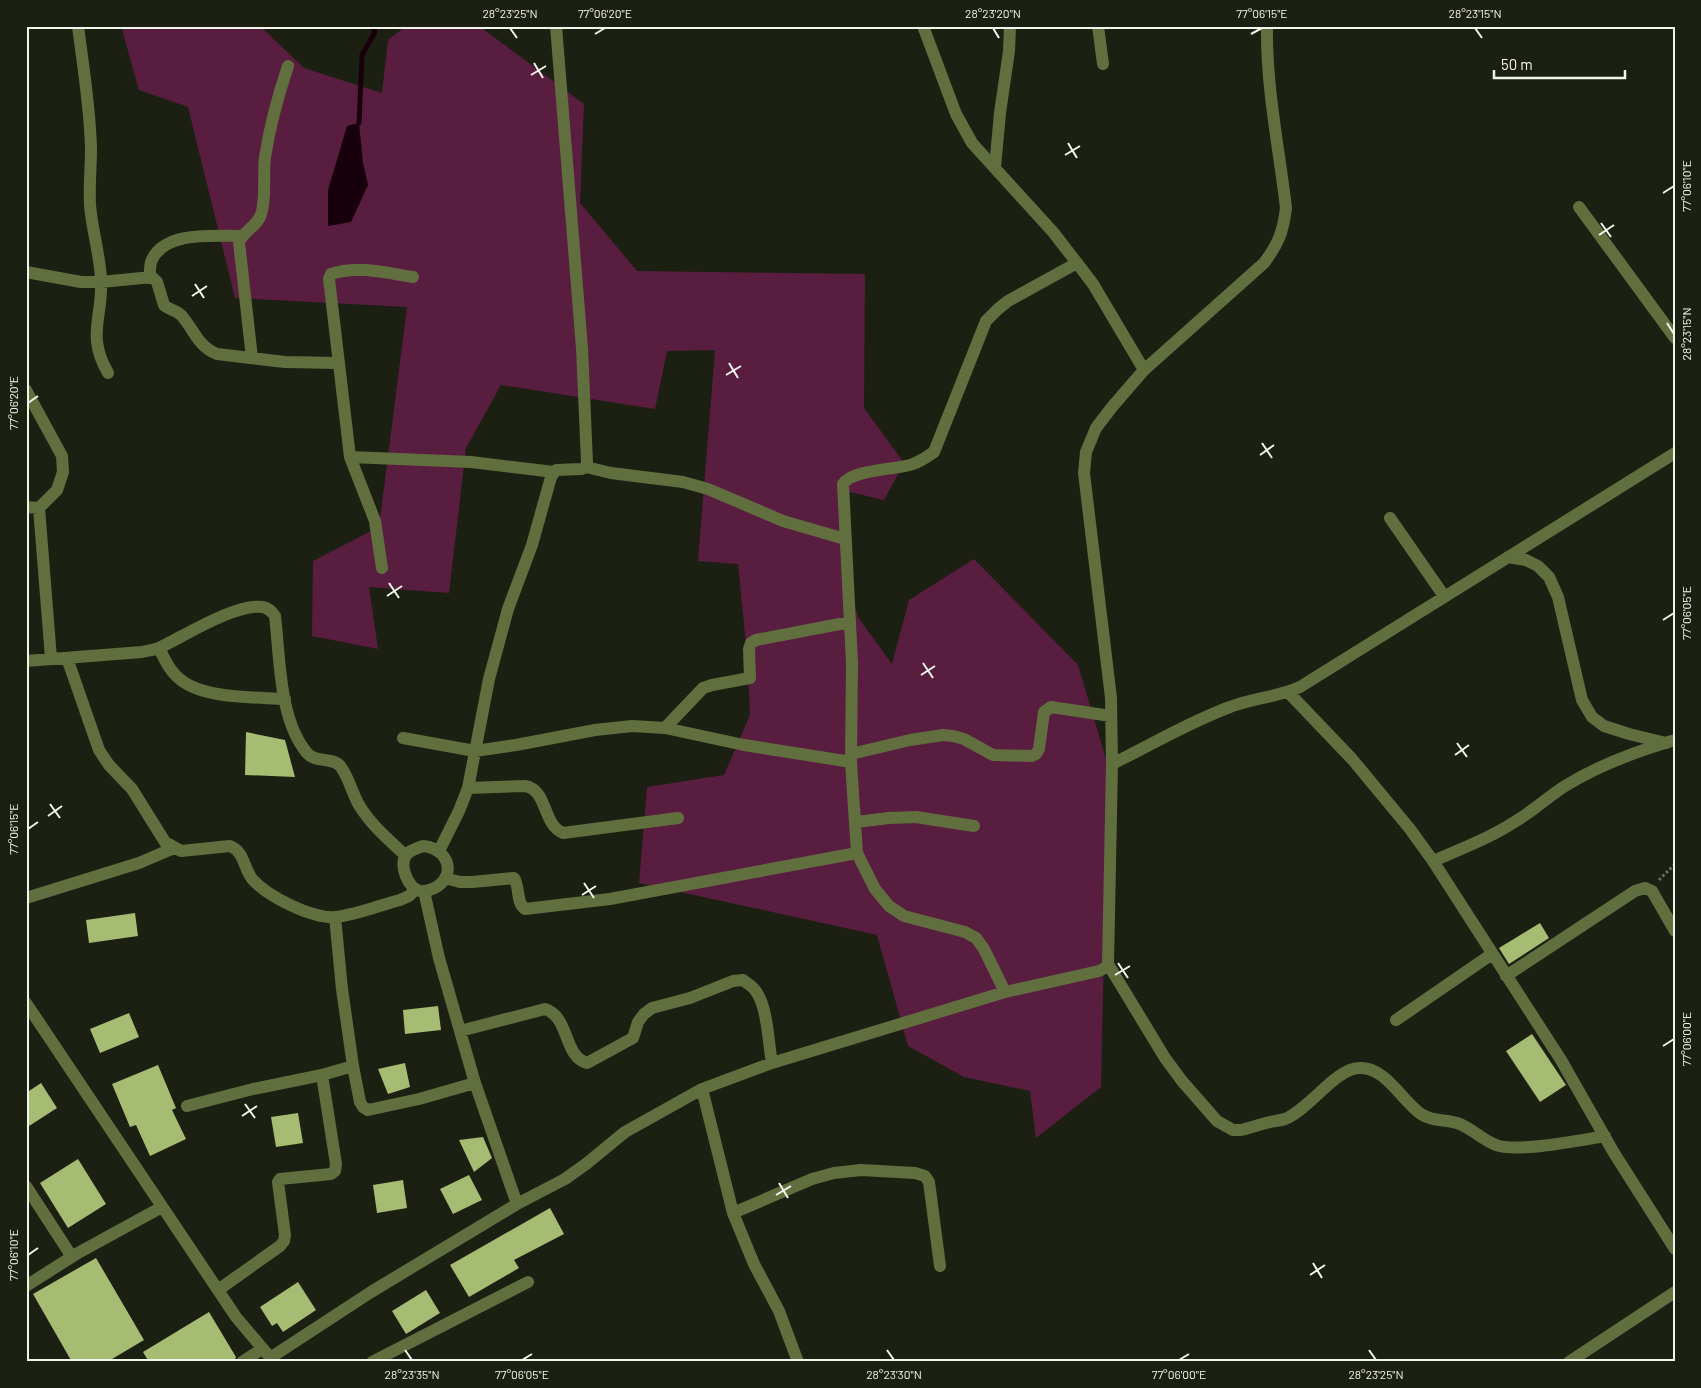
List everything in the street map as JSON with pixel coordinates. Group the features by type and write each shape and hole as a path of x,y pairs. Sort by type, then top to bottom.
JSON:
{"street":[{"path":"78,26 87,94 91,148 90,207 101,282 96,329 99,358 108,373"},
{"path":"556,26 582,348 586,467"},
{"path":"923,26 956,114 972,142 1054,232 1093,284 1144,370"},
{"path":"995,167 1002,96 1009,51 1010,26"},
{"path":"1098,26 1103,64"},
{"path":"1267,26 1270,81 1286,208 1284,225 1276,246 1264,263 1144,370 1096,428 1086,452 1084,473 1111,698 1112,764 1108,964 1165,1058 1182,1081 1217,1121 1234,1130 1285,1119 1314,1099 1342,1074 1358,1068 1366,1068 1392,1084 1412,1108 1422,1115 1431,1120 1455,1122 1466,1126 1486,1140 1504,1148 1565,1143 1605,1136"},
{"path":"252,358 239,242 242,236 253,227 262,212 265,158 269,134 274,109 288,66"},
{"path":"1579,207 1675,338"},
{"path":"149,278 151,261 163,247 177,240 193,236 242,236"},
{"path":"1005,992 984,949 976,938 965,932 909,918 889,906 875,889 857,853 851,758 852,663 842,490 845,480 851,476 912,464 923,460 934,452 986,321 1008,301 1077,263"},
{"path":"382,568 375,521 350,457 340,369 337,363 329,279 330,274 338,271 371,271 413,277"},
{"path":"26,272 81,282 155,278 164,306 179,313 201,345 208,350 217,354 285,362 337,363"},
{"path":"26,390 62,456 63,472 57,490 33,507 51,658"},
{"path":"1112,764 1222,710 1247,700 1288,692 1300,687 1675,453"},
{"path":"350,457 471,462 554,472 556,470 578,470 586,467 611,473 683,482 708,489 783,522 845,539"},
{"path":"439,851 468,788 489,679 508,609 532,545 554,472"},
{"path":"1390,518 1444,596"},
{"path":"1508,556 1526,560 1538,566 1550,577 1558,597 1582,700 1592,717 1604,726 1629,734 1670,742"},
{"path":"26,661 142,652 159,648 231,613 264,607 271,610 275,616 285,699 294,733 303,747 316,759 332,760 341,767 358,804 369,821 406,856"},
{"path":"665,728 703,688 750,678 749,649 751,643 756,640 850,622"},
{"path":"159,648 168,666 181,681 198,689 229,695 285,699"},
{"path":"67,658 99,750 109,765 132,789 158,834 174,848 181,851 230,846 236,848 240,852 251,878 277,898 295,908 335,917 400,900 420,890 433,889 441,884 448,872 442,854 430,846 415,849 404,859 404,871 408,882 420,890 475,1083 517,1204"},
{"path":"1288,692 1352,759 1410,829 1433,861 1565,1068 1675,1249"},
{"path":"403,738 475,751 594,730 632,726 665,728 744,745 851,758 910,740 952,736 964,739 992,755 1032,756 1039,749 1044,712 1050,708 1111,716"},
{"path":"1433,861 1516,822 1564,786 1587,773 1647,748 1670,742"},
{"path":"468,788 532,787 538,794 552,825 563,833 678,818"},
{"path":"856,822 916,817 974,826"},
{"path":"26,898 139,863 174,848"},
{"path":"445,878 460,882 472,882 514,878 520,904 526,909 610,899 857,853"},
{"path":"1506,976 1635,891 1646,888 1652,891 1675,931"},
{"path":"335,917 342,989 353,1066 360,1102 363,1107 368,1110 419,1099 475,1083"},
{"path":"1396,1020 1492,954"},
{"path":"242,1362 269,1356 517,1204 565,1179 624,1132 702,1089 772,1063 1005,992 1099,971 1108,964"},
{"path":"460,1030 545,1009 552,1011 558,1017 575,1055 580,1061 586,1062 634,1038 638,1022 652,1008 678,1002 733,981 743,980 754,988 760,998 772,1063"},
{"path":"26,1003 236,1317 269,1356"},
{"path":"187,1106 353,1066"},
{"path":"218,1290 280,1246 284,1241 285,1235 278,1182 280,1179 284,1177 331,1174 335,1171 336,1164 322,1075"},
{"path":"702,1089 733,1213 754,1264 779,1311 798,1362"},
{"path":"733,1213 805,1182 834,1173 861,1170 915,1173 925,1176 929,1182 940,1266"},
{"path":"26,1186 72,1257"},
{"path":"26,1286 72,1257 162,1206"},
{"path":"372,1362 528,1282"},
{"path":"1569,1362 1675,1292"}],"path":[{"path":"1652,891 1659,879 1675,864"}],"shaded area":[{"path":"121,26 260,26 304,68 382,93 388,40 406,26 479,26 584,104 580,203 637,271 865,274 864,408 904,463 884,500 841,490 841,565 858,617 892,664 909,600 974,559 1078,665 1108,766 1101,1087 1036,1138 1030,1091 964,1077 908,1046 877,935 639,883 647,787 724,775 750,715 748,665 738,564 698,561 715,350 667,351 655,409 501,385 466,448 449,593 369,587 378,649 312,636 313,561 379,527 407,307 235,298 188,107 139,90"},
{"path":"359,123 363,163 368,185 351,222 328,226 328,190 347,126"}],"building":[{"path":"246,732 285,740 295,777 245,775"},
{"path":"135,913 138,936 89,943 86,920"},
{"path":"1540,923 1549,938 1509,964 1499,948"},
{"path":"438,1006 441,1030 405,1034 403,1010"},
{"path":"129,1013 139,1037 100,1053 90,1029"},
{"path":"1532,1034 1566,1085 1540,1102 1506,1051"},
{"path":"405,1063 410,1087 388,1094 378,1069"},
{"path":"158,1065 176,1108 172,1110 186,1139 150,1156 136,1125 130,1127 112,1084"},
{"path":"41,1083 57,1108 26,1128 26,1093"},
{"path":"298,1113 303,1143 276,1147 271,1117"},
{"path":"483,1137 492,1158 474,1172 459,1140"},
{"path":"78,1159 106,1204 68,1228 40,1183"},
{"path":"469,1175 482,1200 453,1214 440,1189"},
{"path":"403,1180 407,1208 377,1213 373,1185"},
{"path":"550,1208 564,1234 514,1260 519,1268 469,1297 450,1265"},
{"path":"96,1258 144,1340 107,1362 72,1362 33,1294"},
{"path":"298,1282 316,1310 283,1332 277,1323 272,1326 260,1307"},
{"path":"426,1290 440,1313 406,1334 392,1311"},
{"path":"209,1312 236,1357 234,1362 149,1362 143,1352"}],"waterway":[{"path":"359,123 362,55 375,32 372,26"}]}
